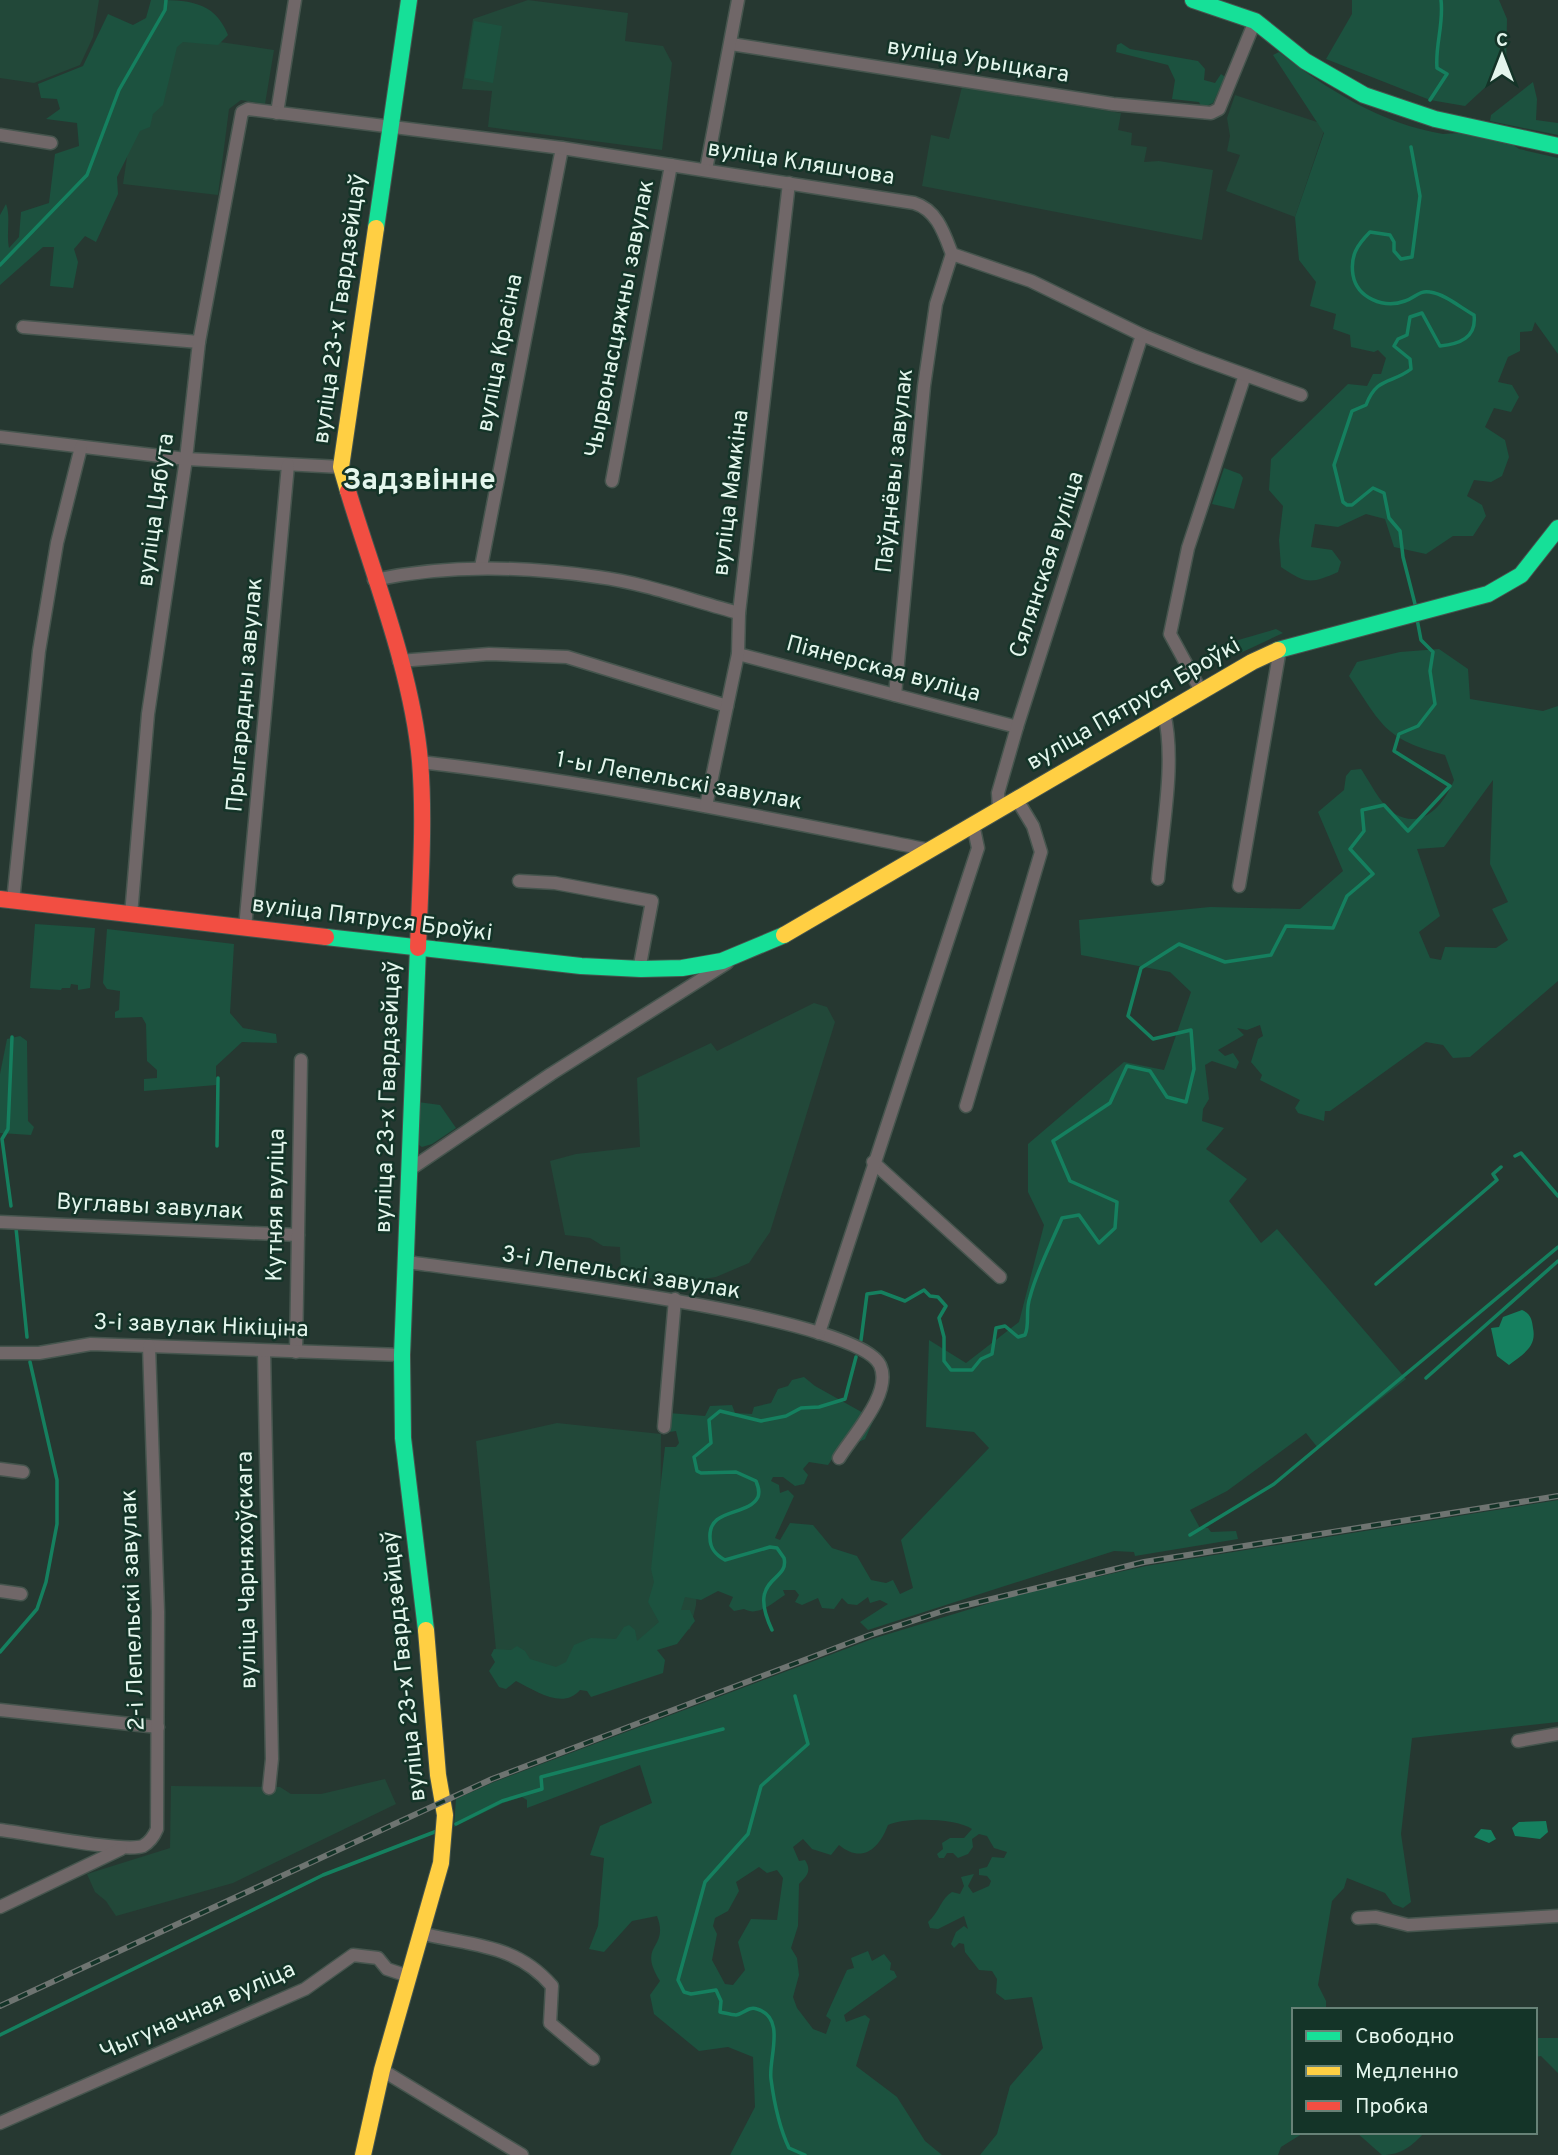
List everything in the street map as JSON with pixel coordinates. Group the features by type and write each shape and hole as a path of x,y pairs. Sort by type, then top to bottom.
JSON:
{"street":[{"path":"277,113 295,0"},
{"name":"вуліца 23-х Гвардзейцаў","path":"363,2155 382,2070 441,1863 445,1831 438,1775 433,1685 403,1438 402,1355 417,948 420,762 416,732 399,661 341,467 409,0"},
{"path":"706,170 738,0"},
{"path":"1193,0 1215,3 1255,22 1305,61 1364,95 1434,119 1558,146"},
{"name":"вуліца Урыцкага","path":"731,44 1113,104 1212,113 1219,109 1255,22"},
{"name":"вуліца Кляшчова","path":"242,112 248,109 562,148 925,206 942,226 953,254"},
{"name":"вуліца Цябута","path":"131,915 148,714 187,459 199,342 242,112"},
{"path":"0,135 51,143"},
{"name":"вуліца Красіна","path":"481,567 562,148"},
{"name":"Чырвонасцяжны завулак","path":"612,481 671,165"},
{"name":"вуліца Мамкіна","path":"706,806 738,654 739,614 789,183"},
{"path":"953,254 1031,281 1142,335 1301,395"},
{"name":"Паўднёвы завулак","path":"895,695 924,386 936,304 953,254"},
{"path":"23,327 199,342"},
{"name":"Сялянская вуліца","path":"999,808 999,793 1017,727 1142,335"},
{"path":"1201,691 1170,634 1188,548 1245,375"},
{"path":"0,438 187,459 341,467"},
{"path":"6,900 39,651 57,543 80,447"},
{"name":"Прыгарадны завулак","path":"245,928 288,465"},
{"name":"вуліца Пятруся Броўкі","path":"409,1170 551,1074 739,956 790,932 1201,691 1280,649 1488,594 1521,575 1558,528"},
{"path":"374,580 424,569 481,567 600,577 739,614"},
{"path":"1239,886 1280,649"},
{"path":"399,661 489,654 567,657 727,706"},
{"name":"Піянерская вуліца","path":"738,654 1017,727"},
{"path":"1158,879 1166,776 1167,726 1164,713"},
{"name":"1-ы Лепельскі завулак","path":"420,762 486,769 706,806 930,850"},
{"path":"966,1106 1041,852 1033,826 1016,798"},
{"path":"818,1333 978,848 973,824"},
{"path":"519,881 555,883 652,901 639,970"},
{"name":"вуліца Пятруся Броўкі","path":"6,900 417,948 639,970 680,968 739,956"},
{"name":"Кутняя вуліца","path":"296,1352 301,1060"},
{"path":"873,1162 1000,1278"},
{"name":"Вуглавы завулак","path":"0,1222 298,1235"},
{"name":"3-і Лепельскі завулак","path":"407,1262 675,1299 818,1333 867,1351 880,1364 883,1375 880,1396 839,1458"},
{"path":"664,1427 675,1299"},
{"name":"3-і завулак Нікіціна","path":"0,1353 39,1353 91,1344 402,1355"},
{"name":"2-і Лепельскі завулак","path":"0,1907 121,1849 143,1846 153,1838 157,1829 158,1612 149,1346"},
{"name":"вуліца Чарняхоўскага","path":"264,1351 272,1759 269,1788"},
{"path":"0,1469 23,1472"},
{"path":"0,1591 21,1594"},
{"path":"0,1710 159,1727"},
{"path":"1518,1741 1558,1734"},
{"path":"0,1830 121,1849"},
{"path":"84,1842 88,1866"},
{"path":"1358,1918 1376,1917 1408,1925 1558,1916"},
{"path":"421,1933 497,1948 530,1965 552,1986 550,2022 593,2059"},
{"name":"Чыгуначная вуліца","path":"0,2123 304,1989 353,1955 378,1958 387,1969 408,1976"},
{"path":"382,2070 522,2155"}],"shaded area":[{"path":"0,0 99,0 93,37 80,65 34,83 0,78"},
{"path":"151,0 198,4 215,15 228,35 218,45 183,42 177,47 163,105 153,114 150,127 140,131 117,177 118,194 96,242 85,236 74,249 78,262 73,288 50,286 54,247 43,247 0,285 0,215 6,204 9,248 19,237 21,212 49,203 55,154 79,146 77,123 46,119 60,109 57,99 41,98 38,84 83,66 108,14 133,25 146,18"},
{"path":"528,0 628,13 625,41 663,46 672,63 662,150 488,127 492,91 462,89 473,19"},
{"path":"1352,0 1499,0 1507,19 1506,68 1465,106 1430,100 1326,59 1352,14"},
{"path":"474,21 502,26 493,83 465,78"},
{"path":"172,35 274,50 265,104 241,100 229,109 218,195 123,184 132,123"},
{"path":"1121,43 1130,49 1198,61 1205,69 1204,80 1215,83 1221,74 1225,77 1213,103 1202,108 1199,102 1172,99 1175,80 1168,65 1116,52 1117,45"},
{"path":"1279,52 1335,92 1398,122 1443,134 1459,133 1512,144 1519,149 1558,158 1558,354 1535,322 1532,331 1520,332 1520,351 1508,357 1498,382 1512,385 1519,397 1511,412 1494,408 1485,427 1505,440 1509,457 1502,476 1491,482 1474,480 1467,496 1482,505 1486,516 1473,536 1453,536 1426,554 1394,547 1385,519 1366,514 1338,527 1315,524 1311,547 1332,550 1341,562 1338,572 1315,580 1297,577 1281,567 1279,540 1283,506 1269,490 1271,459 1348,384 1367,386 1373,374 1381,374 1386,358 1378,350 1374,352 1351,347 1350,335 1333,329 1336,314 1310,306 1316,282 1299,260 1295,217 1324,133 1273,55"},
{"path":"1533,82 1537,99 1536,120 1558,123 1558,135 1490,121 1491,115"},
{"path":"962,87 1121,113 1118,130 1132,133 1131,145 1147,147 1144,162 1159,161 1213,170 1202,240 922,186 931,135 949,139"},
{"path":"1235,95 1326,125 1295,217 1226,191 1240,155 1227,151 1230,136 1227,118"},
{"path":"1224,468 1240,474 1243,478 1234,509 1212,504"},
{"path":"1276,629 1283,633 1234,656 1228,643"},
{"path":"1439,649 1468,669 1470,699 1543,711 1558,706 1558,981 1470,1057 1453,1058 1443,1045 1426,1042 1330,1111 1325,1111 1324,1121 1298,1113 1295,1108 1300,1100 1260,1080 1262,1075 1251,1062 1258,1039 1263,1036 1260,1025 1247,1030 1237,1028 1244,1035 1218,1050 1225,1056 1233,1053 1239,1062 1236,1069 1212,1061 1205,1065 1209,1099 1203,1109 1202,1121 1224,1128 1206,1149 1247,1179 1229,1201 1261,1243 1277,1229 1406,1379 1318,1448 1306,1433 1227,1491 1190,1510 1200,1528 1208,1528 1211,1532 1236,1531 1238,1539 1135,1556 1134,1552 1114,1551 868,1630 860,1622 888,1604 880,1600 870,1603 868,1597 857,1605 848,1604 842,1598 834,1609 822,1608 818,1598 802,1605 795,1602 799,1595 795,1590 783,1590 785,1595 760,1610 734,1611 729,1606 733,1597 718,1591 701,1600 685,1597 681,1610 690,1610 695,1621 677,1644 657,1650 665,1660 663,1673 591,1697 587,1691 580,1690 573,1696 558,1699 541,1694 516,1681 506,1689 499,1687 489,1671 495,1662 491,1655 494,1649 511,1650 517,1646 525,1651 530,1659 556,1667 566,1662 574,1645 591,1638 616,1639 624,1627 629,1625 635,1630 637,1641 659,1622 648,1602 654,1582 651,1569 665,1447 676,1447 679,1443 676,1431 669,1432 666,1429 669,1413 705,1416 710,1406 732,1405 735,1413 752,1414 754,1407 771,1403 778,1389 788,1386 792,1380 804,1377 874,1419 865,1439 837,1452 828,1465 809,1462 803,1469 808,1475 804,1484 795,1486 783,1477 773,1477 771,1481 779,1485 780,1493 788,1490 794,1496 775,1538 780,1540 790,1523 813,1525 832,1548 857,1556 871,1580 886,1583 893,1580 900,1594 913,1588 901,1540 989,1448 974,1432 926,1427 929,1340 966,1363 1019,1322 1044,1225 1028,1192 1028,1144 1124,1062 1164,1070 1191,992 1170,972 1081,955 1079,920 1210,907 1300,909 1343,871 1318,812 1344,790 1346,776 1351,770 1361,769 1381,800 1395,814 1415,819 1432,812 1445,798 1454,780 1445,755 1409,743 1386,728 1349,676 1357,662 1400,652","holes":["1493,780 1490,864 1508,902 1492,909 1508,940 1496,948 1445,947 1441,960 1430,958 1419,932 1440,916 1417,849 1444,847"]},
{"path":"35,924 95,928 90,988 78,990 78,985 71,984 70,988 61,990 30,988"},
{"path":"107,929 234,944 230,1013 243,1028 276,1034 277,1043 242,1042 216,1066 216,1085 144,1091 144,1079 157,1078 157,1070 147,1061 146,1024 142,1017 115,1018 115,1012 119,1010 120,991 107,989 103,983"},
{"path":"814,1003 827,1007 835,1022 770,1232 749,1263 716,1277 690,1281 621,1276 620,1247 603,1246 590,1238 565,1235 550,1161 576,1154 640,1147 637,1078 711,1043 717,1051"},
{"path":"20,1036 27,1041 28,1121 34,1127 31,1135 0,1133 0,1074 7,1039"},
{"path":"418,1102 440,1105 456,1128 432,1144 422,1147 419,1145"},
{"path":"1522,1310 1531,1320 1533,1340 1528,1350 1509,1365 1497,1356 1491,1328 1499,1327 1503,1317"},
{"path":"557,1423 661,1434 660,1587 697,1586 696,1605 690,1629 534,1677 496,1650 476,1441"},
{"path":"1558,1500 1558,1722 1412,1738 1401,1834 1411,1902 1403,1908 1393,1904 1385,1893 1347,1878 1344,1888 1332,1901 1318,1985 1326,2001 1326,2008 1292,2008 1292,2134 1302,2134 1281,2147 1278,2155 980,2155 997,2134 1010,2086 1043,2048 1032,1997 1005,2000 996,1993 997,1979 992,1971 979,1970 965,1952 964,1944 959,1943 954,1948 951,1944 956,1932 964,1926 968,1929 964,1916 938,1929 930,1928 928,1922 948,1895 952,1892 960,1894 964,1886 961,1877 974,1874 968,1886 973,1893 989,1886 991,1881 987,1876 979,1875 979,1869 987,1867 992,1857 1004,1858 1007,1852 994,1848 987,1836 979,1834 972,1839 973,1847 968,1854 958,1858 953,1853 947,1853 944,1858 939,1858 937,1854 943,1849 942,1843 950,1838 964,1838 972,1829 943,1821 918,1820 888,1825 875,1847 862,1853 847,1851 839,1845 831,1855 812,1849 803,1839 793,1847 799,1861 805,1860 808,1870 799,1884 798,1926 791,1948 797,1958 799,1975 793,1997 797,2008 813,2029 826,2034 831,2020 826,2016 847,1970 854,1968 851,1958 868,1951 872,1961 884,1954 891,1963 890,1970 894,1971 897,1977 844,2015 846,2022 865,2015 870,2019 856,2066 897,2097 925,2141 942,2155 730,2155 755,2107 753,2057 728,2047 699,2051 654,2014 650,1995 660,1981 651,1960 660,1935 657,1916 632,1921 604,1952 589,1949 598,1926 604,1858 590,1855 600,1826 652,1803 640,1765 527,1808 527,1800 522,1797 503,1803 454,1827 456,1799 494,1782 872,1639 1020,1594 1146,1566","holes":["759,1867 767,1873 777,1870 783,1878 777,1920 751,1919 738,1942 745,1970 733,1985 725,1984 712,1960 717,1934 713,1926 715,1918 728,1911 739,1891 736,1882"]},
{"path":"385,1779 396,1804 233,1883 116,1916 106,1901 95,1892 87,1874 170,1848 171,1786 280,1787 291,1794 321,1794"},
{"path":"1546,1821 1548,1832 1540,1839 1515,1836 1512,1828 1519,1822"},
{"path":"1481,1829 1491,1830 1496,1839 1489,1843 1474,1837"},
{"path":"1537,2038 1558,2038 1558,2073 1541,2056 1537,2057"},
{"path":"1358,2134 1423,2134 1406,2149 1382,2155"}],"waterway":[{"path":"0,265 87,175 119,90 165,10 166,0"},
{"path":"1430,100 1447,74 1437,68 1441,0"},
{"path":"1411,147 1420,196 1412,257 1401,259 1394,251 1394,242 1390,235 1370,232 1358,246 1354,256 1353,275 1360,290 1366,295 1373,300 1389,304 1405,301 1423,292 1436,293 1474,315 1473,329 1460,341 1440,346 1422,313 1410,317 1407,335 1398,339 1394,346 1410,359 1411,369 1380,385 1366,405 1352,411 1334,465 1343,502 1347,505 1352,505 1373,488 1384,493 1389,518 1400,531 1403,557 1416,608"},
{"path":"861,1340 867,1294 881,1292 905,1301 924,1290 930,1296 938,1297 946,1306 939,1318 944,1337 944,1361 951,1370 972,1370 981,1359 992,1354 996,1328 1005,1326 1018,1337 1025,1335 1033,1287 1062,1218 1079,1215 1099,1243 1115,1228 1117,1202 1070,1181 1053,1141 1110,1103 1127,1066 1150,1071 1167,1097 1186,1102 1194,1069 1191,1030 1153,1039 1128,1016 1141,968 1179,944 1225,962 1271,955 1286,926 1333,928 1347,896 1373,874 1350,849 1364,831 1362,810 1384,805 1408,831 1450,786 1394,751 1399,734 1418,726 1435,704 1430,671 1433,652 1421,640 1417,619"},
{"path":"11,1206 2,1139 8,1129 12,1037"},
{"path":"217,1146 218,1078"},
{"path":"1515,1156 1521,1153 1558,1196"},
{"path":"1376,1284 1497,1180 1493,1174 1501,1167"},
{"path":"16,1228 27,1337"},
{"path":"1190,1535 1274,1484 1558,1247"},
{"path":"1426,1378 1558,1261"},
{"path":"772,1630 765,1612 764,1599 770,1583 784,1566 784,1558 777,1548 770,1547 725,1560 714,1551 710,1542 711,1528 715,1521 746,1507 758,1497 756,1481 736,1472 701,1473 697,1471 694,1457 711,1443 709,1420 720,1411 761,1421 786,1416 801,1408 819,1407 845,1399 856,1357"},
{"path":"0,1652 37,1609 46,1582 57,1524 57,1480 30,1362"},
{"path":"795,1696 808,1744 761,1786 748,1834 705,1882 678,1980 684,1992 691,1994 716,1990 721,2001 720,2012 736,2015 754,2008 766,2014 774,2030 771,2079 777,2114 789,2148 805,2155"},
{"path":"456,1824 502,1801 542,1789 541,1777 723,1729"},
{"path":"0,2035 323,1875 437,1831"}],"railway":[{"path":"0,2006 492,1779 870,1635 946,1610 1144,1562 1558,1496"}],"traffic: fast":[{"path":"376,228 409,0"},
{"path":"1193,0 1255,21 1305,61 1364,95 1435,119 1558,146"},
{"path":"1278,650 1488,594 1521,575 1558,528"},
{"path":"326,937 581,966 641,969 682,968 722,961 784,935"},
{"path":"418,948 402,1355 403,1438 426,1630"}],"traffic: slow":[{"path":"348,491 341,467 376,228"},
{"path":"784,935 1252,662 1278,650"},
{"path":"363,2155 382,2070 441,1863 445,1815 438,1775 426,1630"}],"traffic: jam":[{"path":"348,491 401,659 416,727 422,807 418,948"},
{"path":"0,899 326,937"}],"district":[{"name":"Задзвінне","path":"419,481"}]}
